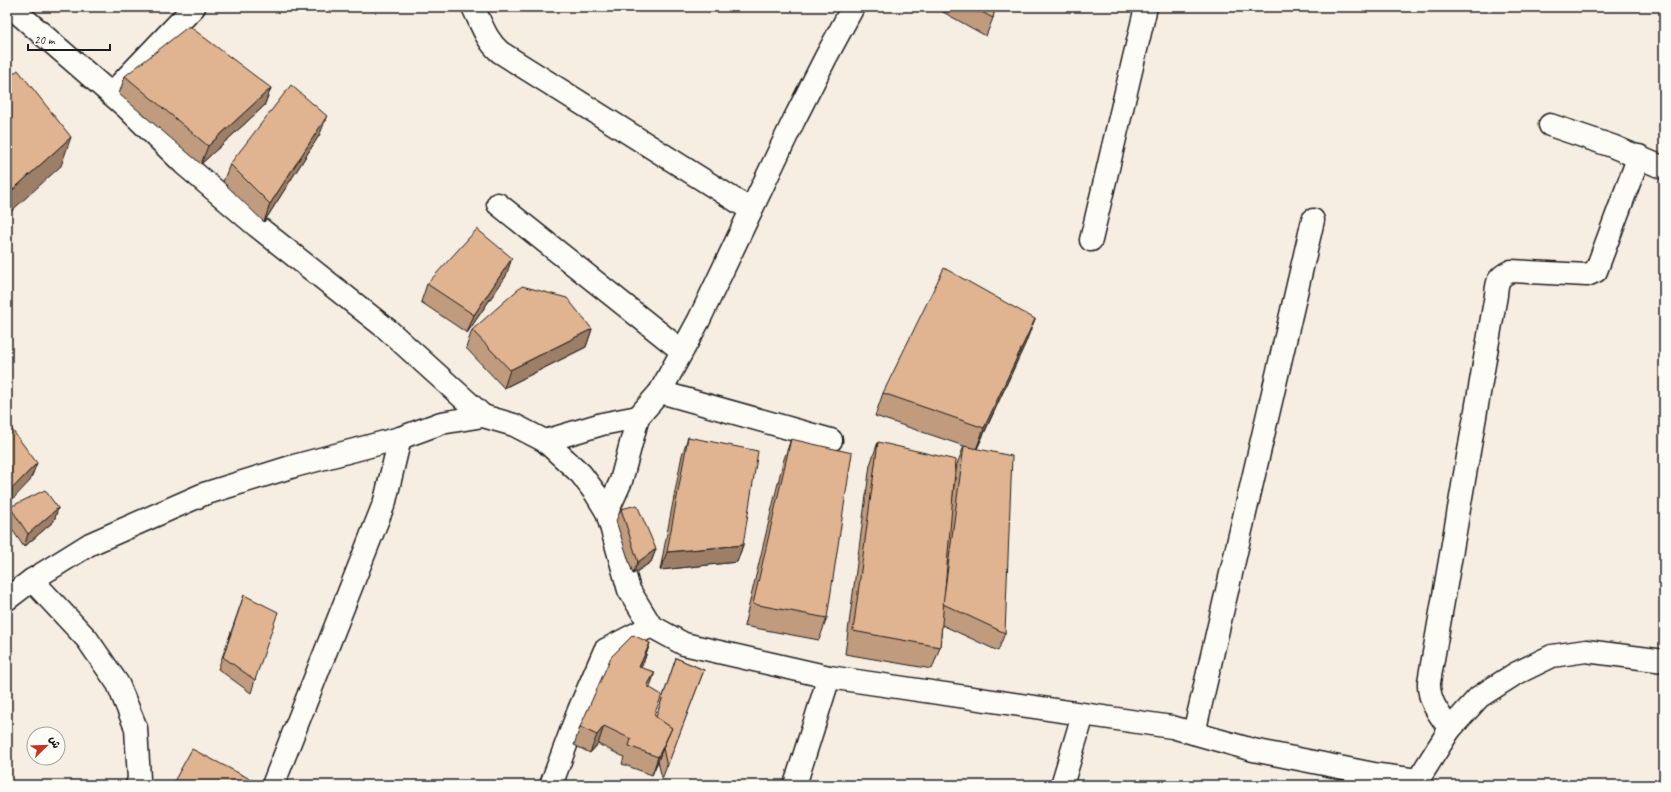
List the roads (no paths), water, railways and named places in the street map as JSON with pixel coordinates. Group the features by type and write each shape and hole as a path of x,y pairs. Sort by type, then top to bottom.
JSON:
{"street":[{"path":"11,7 126,107 184,164 258,227 388,330 483,416"},
{"path":"111,94 194,7"},
{"path":"474,7 483,30 492,45 500,52 751,210"},
{"path":"607,512 621,481 638,417 660,392 699,320 826,57 853,7"},
{"path":"1091,240 1146,7"},
{"path":"1550,125 1639,156 1664,168"},
{"path":"1450,729 1437,712 1428,693 1429,682 1495,303 1497,282 1503,275 1511,271 1587,275 1596,271 1639,156"},
{"path":"498,204 682,351"},
{"path":"1194,733 1313,220"},
{"path":"660,392 830,440"},
{"path":"7,599 32,580 90,544 204,494 294,466 400,438 440,423 483,416 514,425 545,441 581,474 607,512 629,590 651,626 684,644 829,677 1172,727 1253,750 1416,783 1450,729 1479,697 1515,674 1552,656 1586,651 1664,661"},
{"path":"545,441 602,424 638,417"},
{"path":"273,785 385,501 400,438"},
{"path":"32,580 88,639 118,684 136,728 139,779 137,785"},
{"path":"551,785 579,710 605,650 651,626"},
{"path":"795,785 829,677"},
{"path":"1062,785 1083,715"}]}
